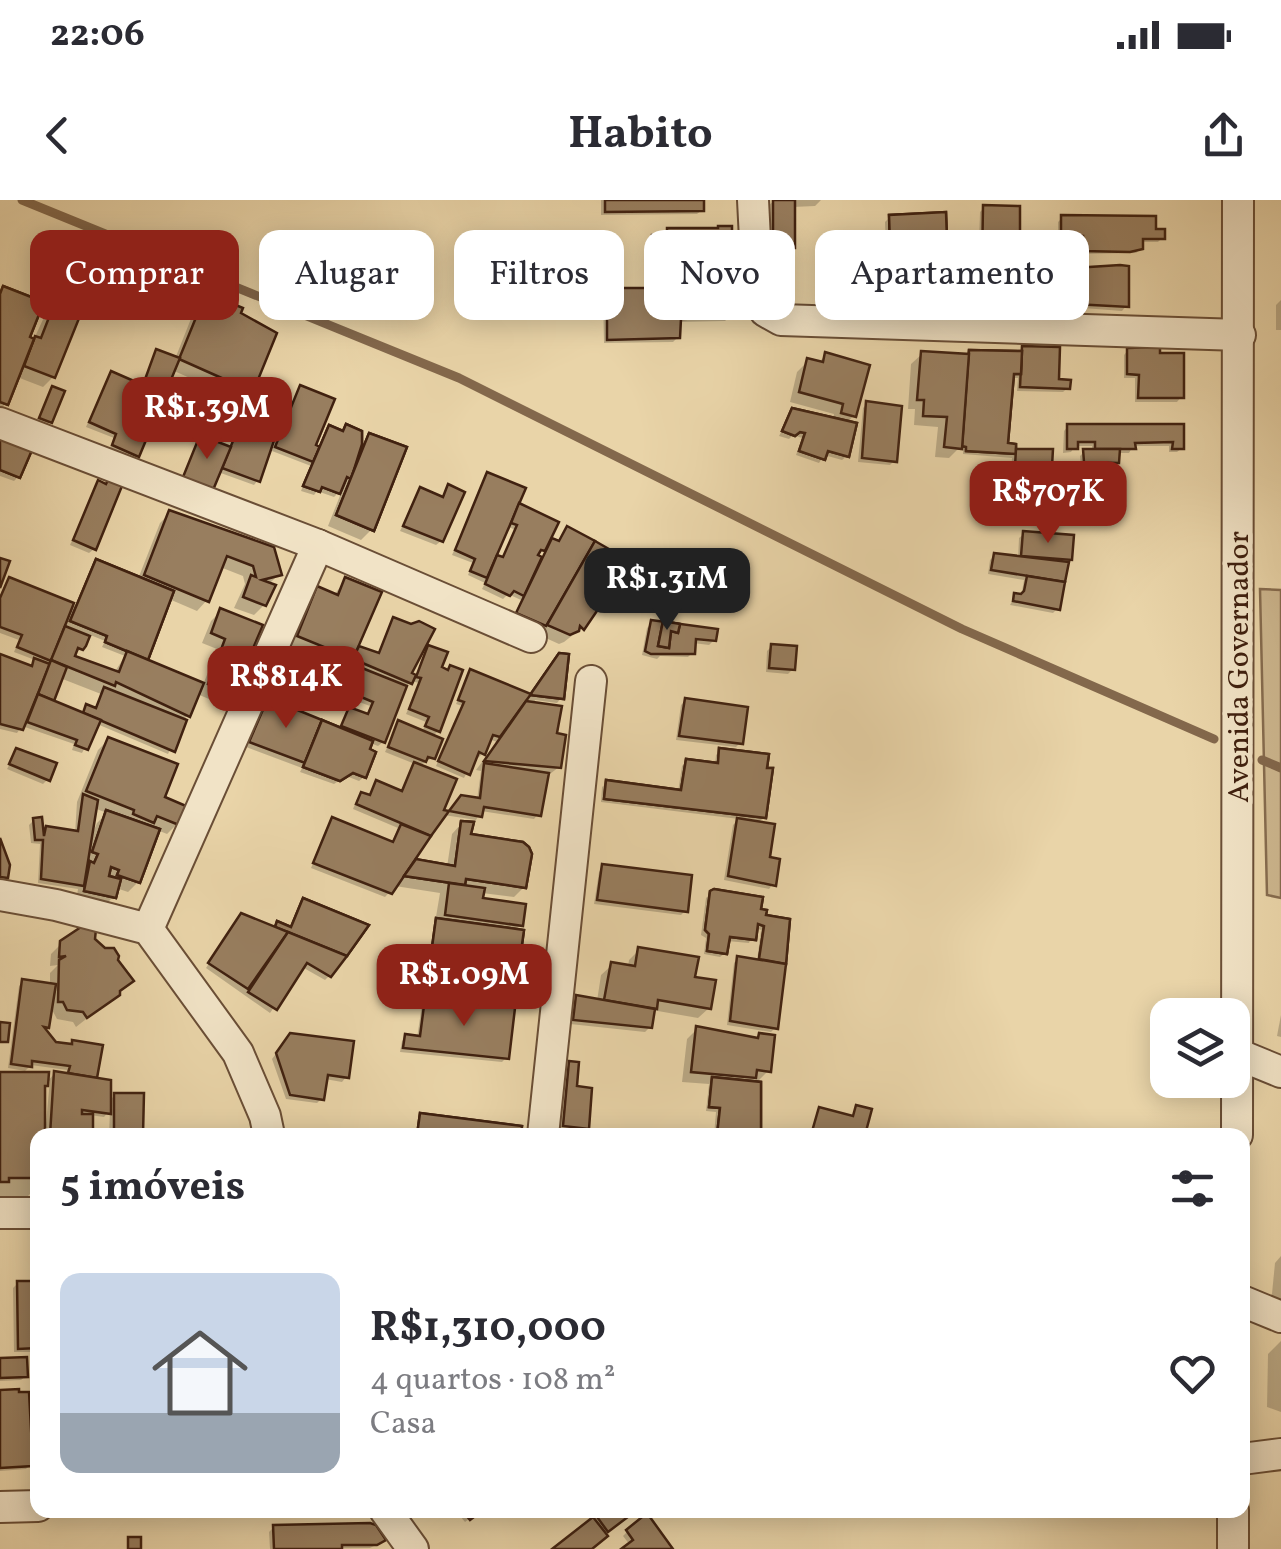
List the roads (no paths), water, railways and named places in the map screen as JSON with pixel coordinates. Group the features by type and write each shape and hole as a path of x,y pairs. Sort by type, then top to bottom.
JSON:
{"street":[{"path":"752,200 758,298 765,311 780,320 1240,336"},
{"name":"Avenida Governador","path":"1237,998 1238,200"},
{"path":"0,423 318,545 530,637"},
{"path":"148,929 318,545"},
{"path":"544,1128 591,681"},
{"path":"0,895 148,929 238,1053 268,1128"},
{"path":"1250,1059 1281,1072"},
{"name":"Avenida Governador","path":"1236,1098 1236,1128"},
{"path":"0,1213 30,1213"},
{"path":"1250,1304 1281,1317"},
{"path":"1250,1458 1281,1454"},
{"path":"0,1506 30,1506"},
{"path":"391,1518 412,1549"},
{"path":"1233,1518 1233,1549"}],"waterway":[{"path":"22,200 459,378 962,629 1214,739"},
{"path":"1262,760 1281,768"}]}
